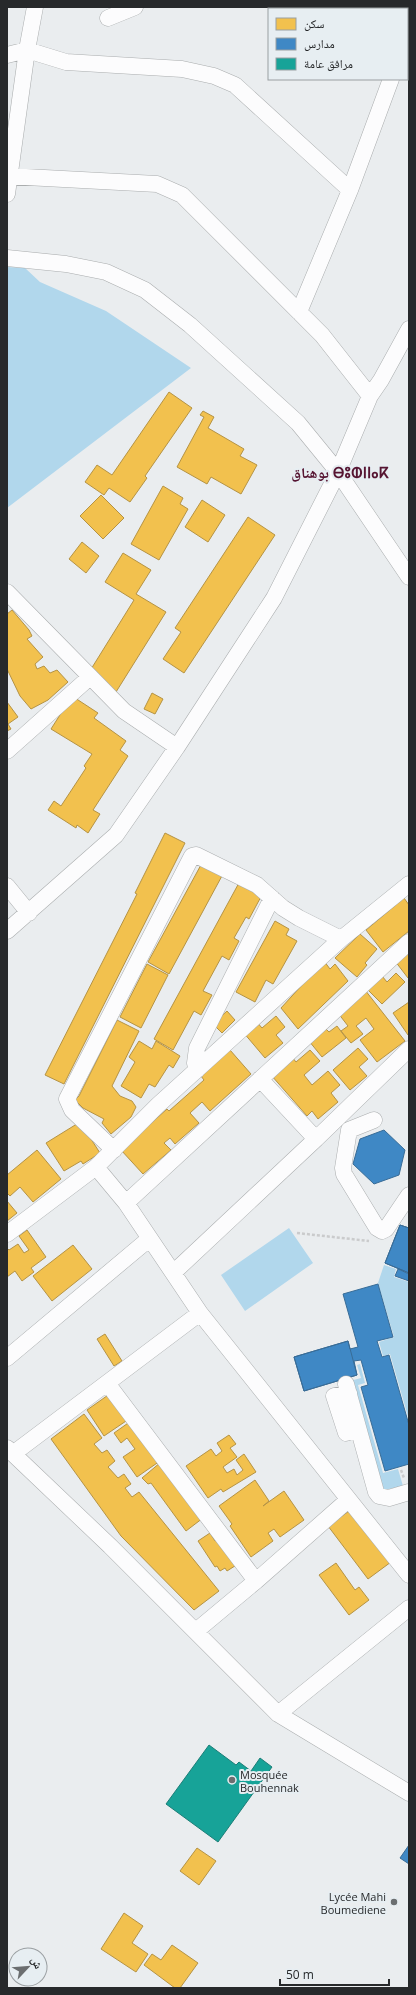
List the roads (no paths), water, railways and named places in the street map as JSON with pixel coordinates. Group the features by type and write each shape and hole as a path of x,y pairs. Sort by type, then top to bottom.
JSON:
{"street":[{"path":"7,194 26,50 35,7"},
{"path":"108,18 135,7"},
{"path":"7,55 26,50 66,62 182,69 214,76 235,85 350,190"},
{"path":"299,312 350,190 391,80"},
{"path":"9,176 157,184 182,195 322,334 370,396"},
{"path":"7,258 66,264 106,272 145,290 190,325 298,423 338,472 409,577"},
{"path":"7,931 116,835 177,746 274,598 338,472 370,396 381,380 409,329"},
{"path":"7,592 124,711 177,746"},
{"path":"7,751 90,677"},
{"path":"114,1150 72,1110 67,1099 189,859 196,855 257,885 298,918 341,938"},
{"path":"7,1234 96,1167 158,1105 341,938 409,884"},
{"path":"7,886 29,913"},
{"path":"197,1070 195,1056 197,1048 272,898"},
{"path":"126,1203 409,942"},
{"path":"173,1273 316,1139 409,1049"},
{"path":"260,1079 316,1139"},
{"path":"374,1120 349,1130 343,1168 344,1174 377,1228 382,1230 386,1229 409,1196"},
{"path":"96,1167 126,1203 200,1313 409,1575"},
{"path":"7,1358 149,1239"},
{"path":"200,1313 107,1383 10,1450 196,1631 278,1714 409,1793"},
{"path":"107,1383 256,1581"},
{"path":"348,1388 334,1396 346,1433 358,1429 375,1488 379,1496 389,1498 409,1492"},
{"path":"196,1631 256,1581 348,1500"},
{"path":"278,1714 409,1608"}],"place":[{"name":"Mosquée Bouhennak","path":"232,1780"},
{"name":"Lycée Mahi Boumediene","path":"394,1902"}],"district":[{"name":"بوهناق ⴱⵓⵀⵏⵏⴰⴽ","path":"340,472"}]}
